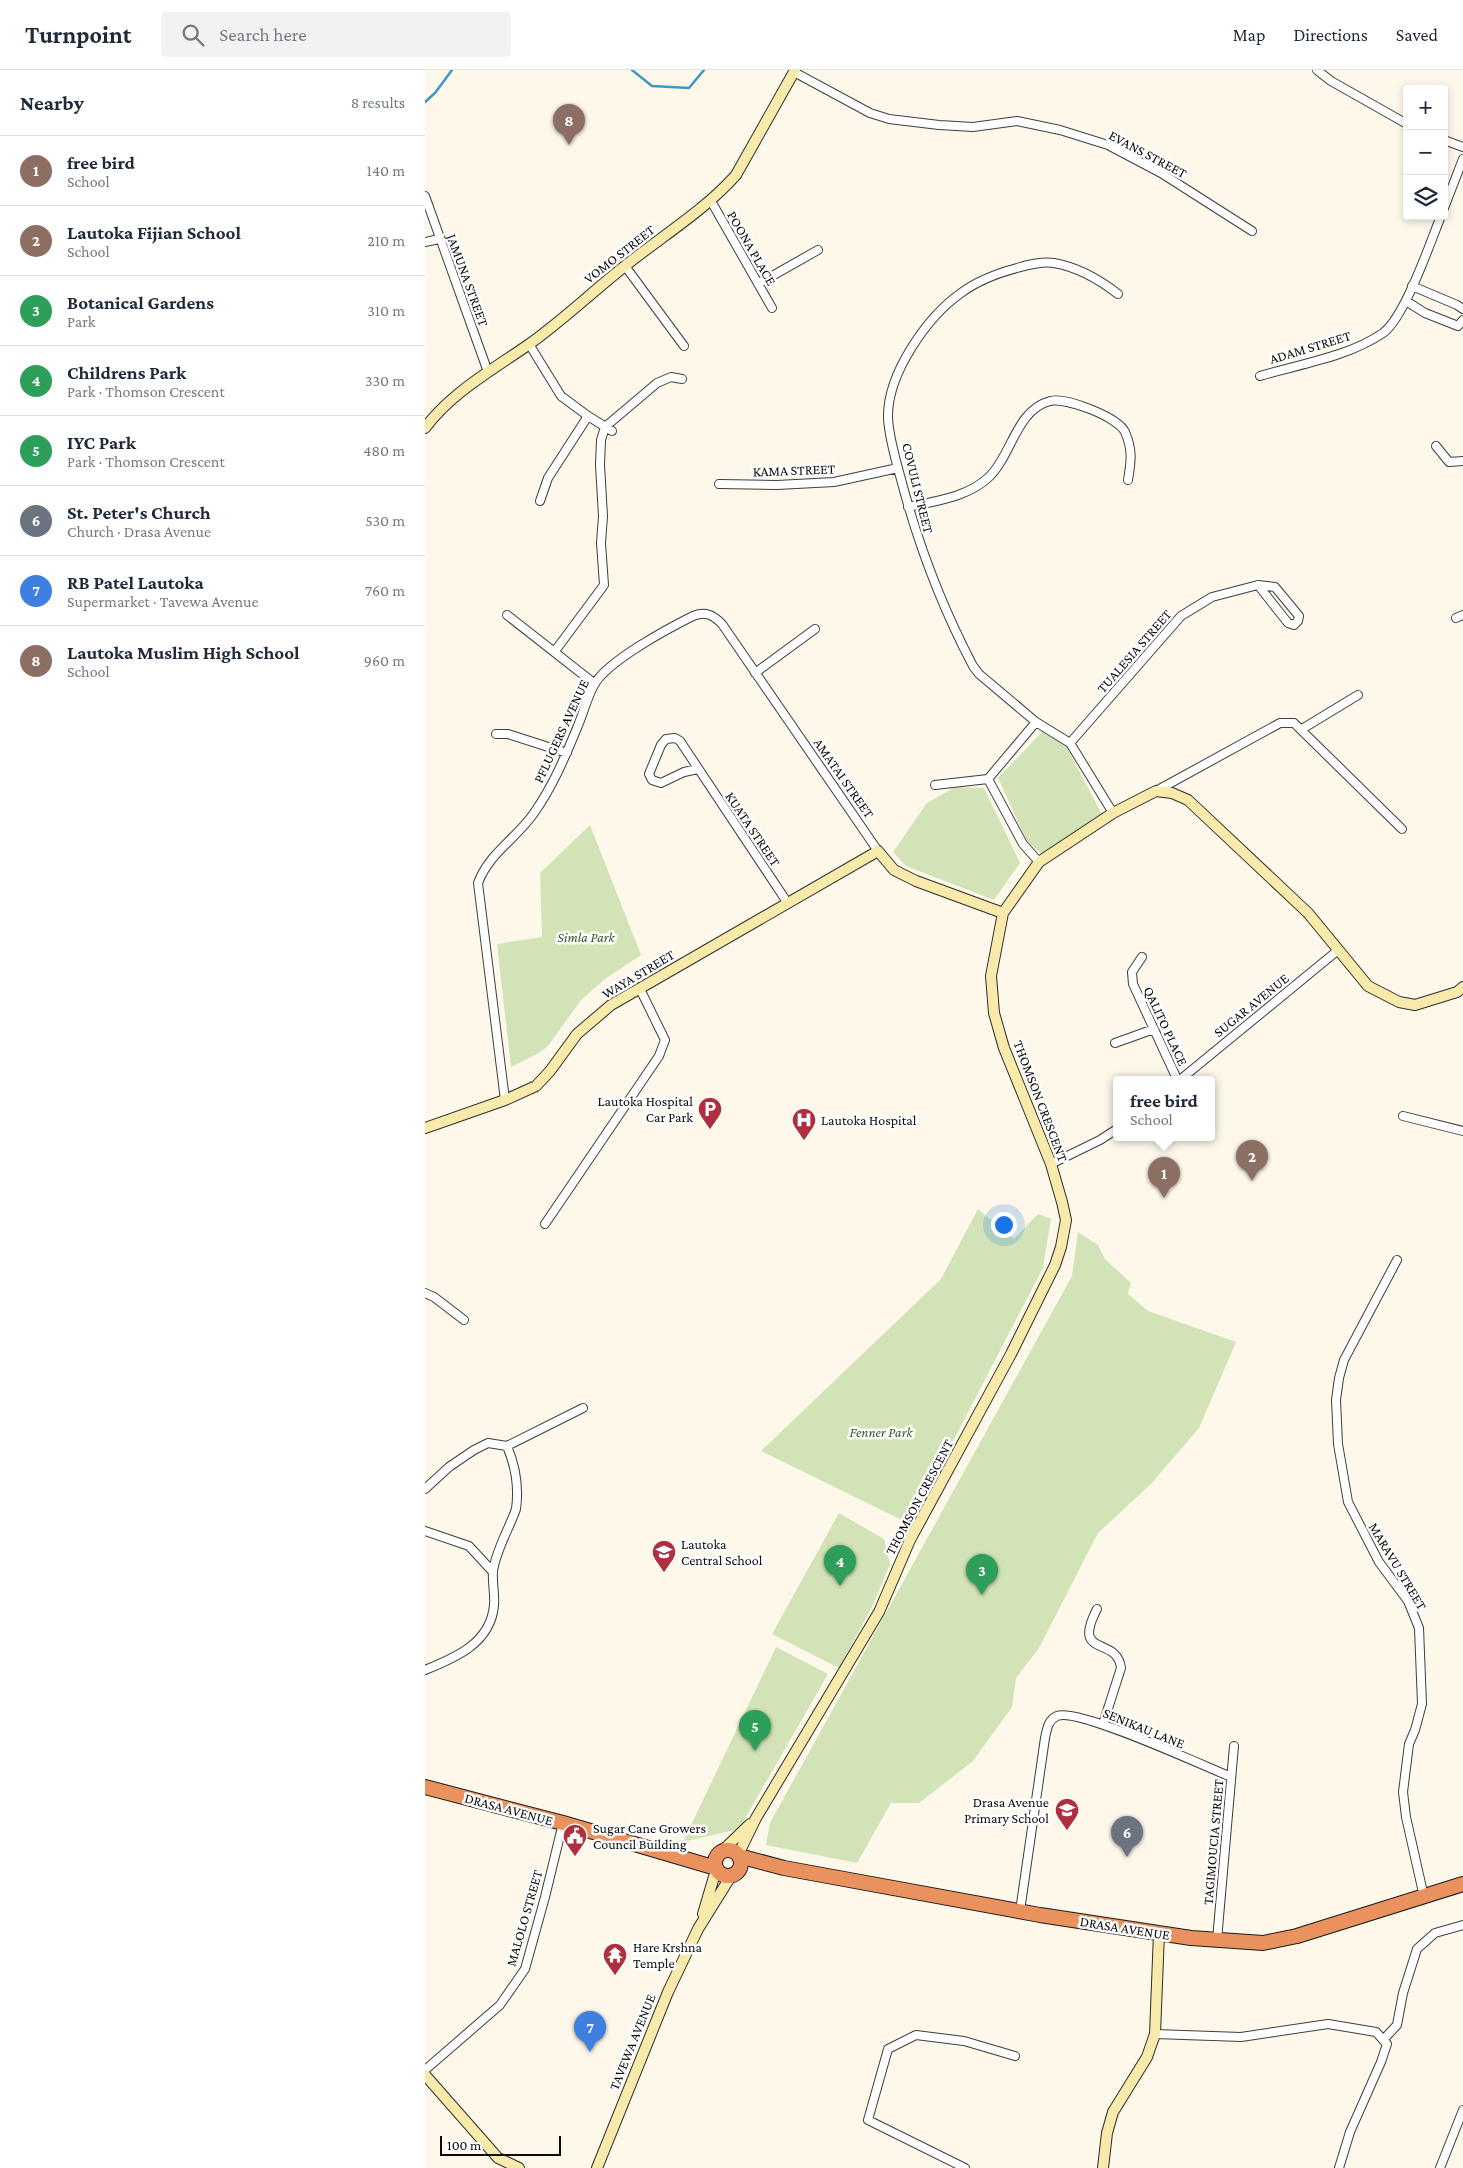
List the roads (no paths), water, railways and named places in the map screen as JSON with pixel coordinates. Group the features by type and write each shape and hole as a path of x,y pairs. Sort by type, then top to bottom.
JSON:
{"highway":[{"name":"DRASA AVENUE","path":"425,1787 563,1823 716,1869"},
{"path":"731,1850 739,1855 741,1864 734,1874 723,1875 716,1869 715,1860 721,1852 731,1850"},
{"name":"DRASA AVENUE","path":"680,1857 721,1852"},
{"name":"DRASA AVENUE","path":"739,1855 784,1868 1020,1911 1159,1933 1263,1943 1297,1936 1463,1884"},
{"name":"DRASA AVENUE","path":"734,1874 784,1868"}],"main road":[{"name":"VOMO STREET","path":"425,428 435,414 488,372 529,344 625,266 711,201 736,175 794,71"},
{"name":"THOMSON CRESCENT","path":"739,1855 756,1818 879,1612 910,1540 1011,1354 1055,1265 1061,1247 1066,1220 1051,1164 1004,1048 994,1013 991,976 1003,913 1039,862 1113,813 1156,791"},
{"path":"1156,791 1172,793 1187,800 1308,913 1337,951 1368,986 1399,1002 1415,1005 1457,992 1463,987"},
{"name":"WAYA STREET","path":"425,1128 505,1100 535,1086 550,1071 577,1034 611,1005 878,851"},
{"name":"AMATAI STREET","path":"878,851 894,870 916,881 1003,913"},
{"name":"THOMSON CRESCENT","path":"721,1852 756,1818"},
{"name":"TAVEWA AVENUE","path":"698,1929 716,1869"},
{"name":"TAVEWA AVENUE","path":"597,2168 668,1992 698,1929 734,1874"},
{"path":"1103,2168 1107,2133 1113,2112 1147,2057 1155,2034 1159,1933"},
{"path":"425,2075 498,2158 519,2168"}],"street":[{"path":"1317,70 1403,122"},
{"name":"EVANS STREET","path":"794,71 870,113 889,119 973,127 1017,121 1060,130 1108,145 1161,173 1252,232"},
{"path":"1448,141 1463,147"},
{"path":"1448,198 1463,159"},
{"name":"JAMUNA STREET","path":"425,196 488,372"},
{"name":"POONA PLACE","path":"711,201 771,308"},
{"name":"ADAM STREET","path":"1259,376 1352,350 1385,332 1406,301 1439,220"},
{"path":"425,242 439,239"},
{"path":"758,284 818,250"},
{"name":"COVULI STREET","path":"1113,813 1070,743 1037,722 979,674 973,666 930,572 898,468 888,417 891,392 908,354 938,315 961,293 1003,272 1029,265 1052,262 1074,269 1102,282 1118,294"},
{"path":"625,266 684,346"},
{"path":"1412,286 1457,304 1463,309"},
{"path":"1406,301 1425,313 1458,326 1463,320"},
{"path":"529,344 561,396 587,416 609,429"},
{"path":"555,652 605,585 601,543 603,516 600,465 601,440 609,429 657,383 671,377 682,379"},
{"path":"909,507 960,495 989,477 1007,452 1025,418 1036,409 1051,401 1075,403 1094,410 1124,430 1132,457 1128,480"},
{"path":"540,501 548,478 587,416"},
{"path":"1436,446 1449,462 1463,461"},
{"name":"KAMA STREET","path":"719,484 777,485 834,482 898,468"},
{"path":"1258,585 1275,587 1299,616 1298,621 1294,625 1288,623 1258,585"},
{"name":"TUALESIA STREET","path":"1070,743 1181,616 1212,597 1258,585"},
{"name":"AMATAI STREET","path":"701,613 713,615 721,624 878,851"},
{"name":"PFLUGERS AVENUE","path":"505,1100 478,883 483,868 533,814 553,783 595,684 614,665 638,648 683,621 701,613"},
{"path":"507,615 595,684"},
{"path":"755,673 815,629"},
{"path":"1302,729 1359,695"},
{"path":"935,785 988,779 1037,722"},
{"path":"1156,791 1280,723 1294,723 1402,829"},
{"path":"496,734 508,734 567,753"},
{"name":"KUATA STREET","path":"697,769 689,770 661,783 652,780 649,774 661,745 670,737 680,741 787,902"},
{"path":"988,779 1023,844 1039,862"},
{"name":"SUGAR AVENUE","path":"1183,1076 1337,951"},
{"name":"QALITO PLACE","path":"1142,957 1134,966 1131,977 1178,1076"},
{"path":"545,1224 659,1056 665,1040 640,989"},
{"path":"1115,1043 1154,1029"},
{"path":"1403,1116 1463,1131"},
{"path":"1051,1164 1100,1140 1113,1131"},
{"name":"MARAVU STREET","path":"1397,1260 1344,1360 1337,1392 1337,1426 1338,1444 1348,1502 1379,1562 1408,1601 1419,1628 1422,1704 1409,1744 1403,1792 1405,1817 1424,1897"},
{"path":"425,1293 434,1297 464,1320"},
{"path":"425,1489 449,1467 474,1450 488,1444 507,1446 583,1408"},
{"path":"425,1670 465,1652 478,1640 489,1624 494,1607 493,1572 516,1509 515,1463 507,1446"},
{"path":"425,1531 469,1546 493,1572"},
{"path":"1097,1608 1089,1625 1088,1634 1092,1641 1120,1659 1121,1668 1103,1724"},
{"name":"SENIKAU LANE","path":"1020,1911 1048,1723 1057,1716 1065,1714 1103,1724 1231,1777"},
{"name":"TAGIMOUCIA STREET","path":"1217,1940 1234,1746"},
{"name":"MALOLO STREET","path":"425,2070 500,2004 525,1968 563,1823"},
{"path":"1383,2040 1397,2025 1403,1993 1417,1949 1435,1933 1463,1925"},
{"path":"1155,2034 1241,2037 1328,2024 1376,2032 1387,2044 1350,2132 1339,2168"},
{"path":"965,2168 869,2120 888,2049 916,2034 963,2041 1015,2056"},
{"path":"1440,2168 1463,2110"}],"waterway":[{"path":"425,102 435,93 452,70"},
{"path":"632,70 652,86 689,88 704,70"}],"place":[{"name":"Lautoka Muslim High School","path":"569,145"},
{"name":"Lautoka Hospital Car Park","path":"710,1130"},
{"name":"Lautoka Hospital","path":"804,1141"},
{"name":"Lautoka Fijian School","path":"1252,1181"},
{"name":"free bird","path":"1164,1198"},
{"name":"Lautoka Central School","path":"664,1573"},
{"name":"Childrens Park","path":"840,1586"},
{"name":"Botanical Gardens","path":"982,1595"},
{"name":"IYC Park","path":"755,1751"},
{"name":"Drasa Avenue Primary School","path":"1067,1831"},
{"name":"Sugar Cane Growers Council Building","path":"575,1857"},
{"name":"St. Peter's Church","path":"1127,1857"},
{"name":"Hare Krshna Temple","path":"615,1976"},
{"name":"RB Patel Lautoka","path":"590,2052"}],"park label":[{"name":"Simla Park","path":"586,937"},
{"name":"Fenner Park","path":"881,1432"}]}
